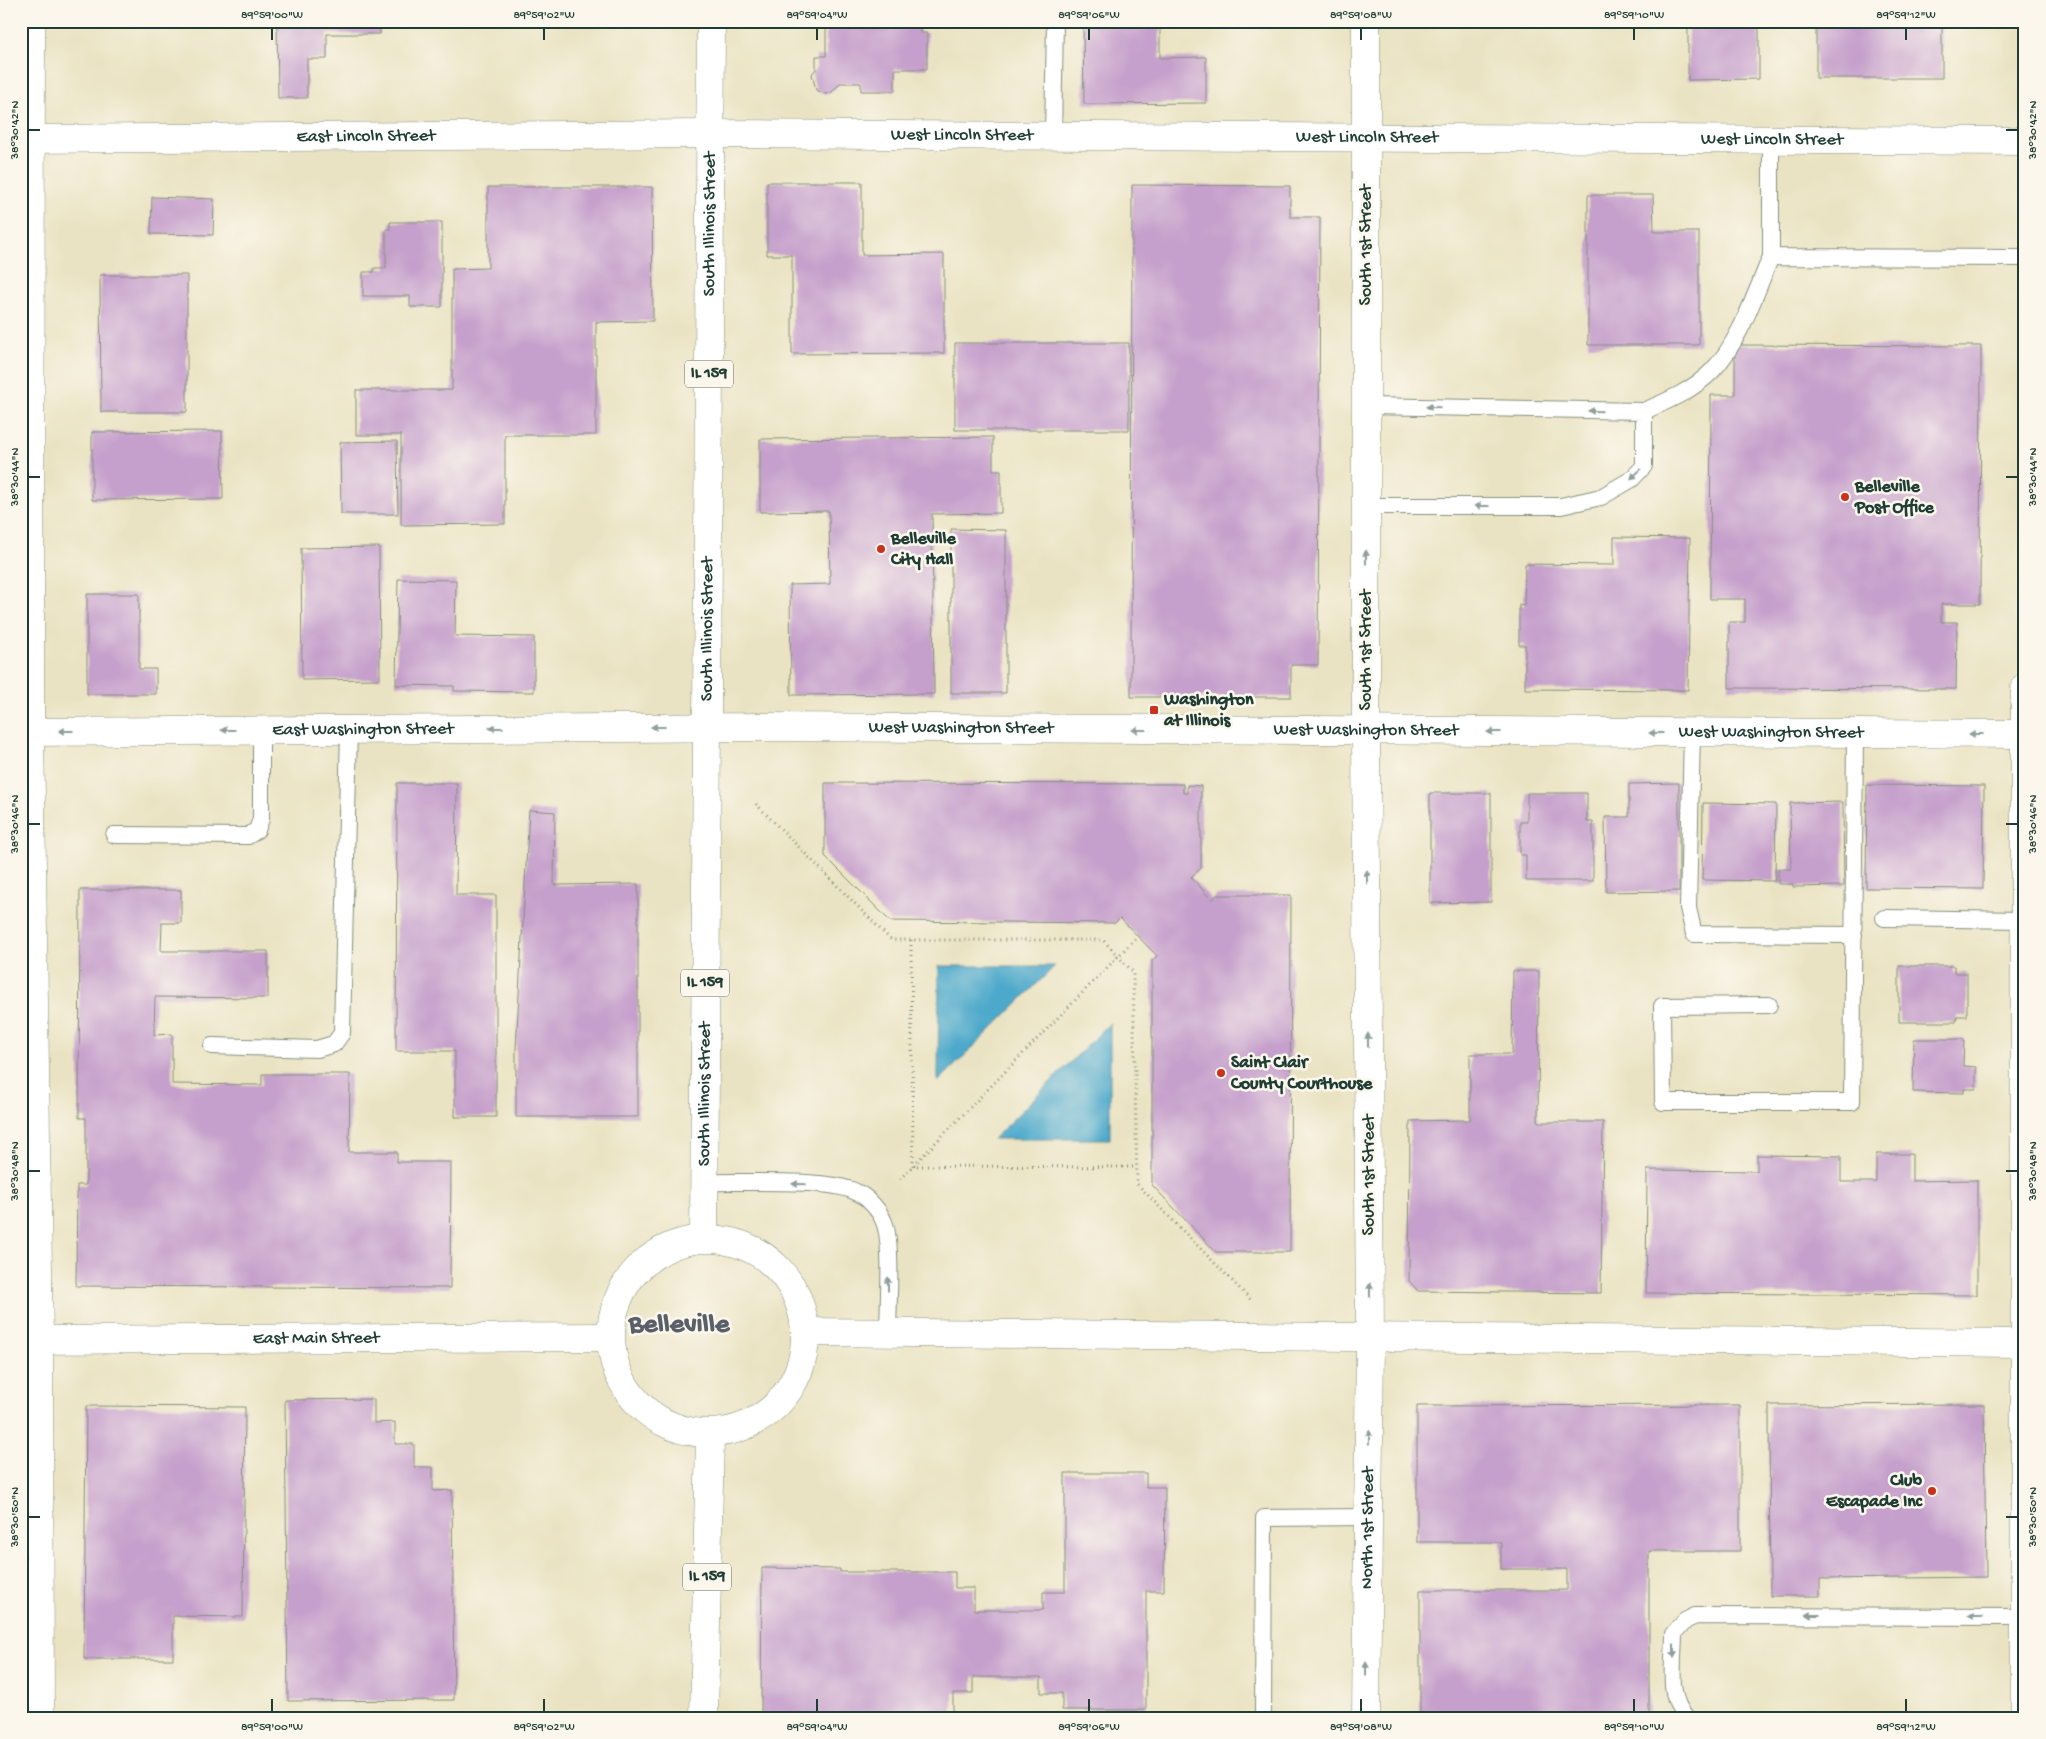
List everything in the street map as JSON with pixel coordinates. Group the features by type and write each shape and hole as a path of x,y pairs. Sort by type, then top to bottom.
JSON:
{"street":[{"path":"30,21 26,139 26,732 30,1340 40,1718"},
{"name":"South Illinois Street","path":"704,1238 711,21"},
{"name":"South 1st Street","path":"1366,21 1366,732 1370,1338"},
{"name":"East Lincoln Street","path":"26,139 710,134"},
{"name":"West Lincoln Street","path":"710,134 1366,139 2025,141"},
{"path":"2025,687 2025,1718"},
{"name":"East Washington Street","path":"26,732 707,727"},
{"name":"West Washington Street","path":"707,727 2025,734"},
{"path":"704,1238 735,1242 766,1256 790,1281 806,1332 806,1348 796,1380 776,1407 748,1426 710,1436 675,1428 645,1411 623,1384 611,1353 612,1319 621,1291 642,1264 671,1246 704,1238"},
{"path":"806,1332 2024,1343"},
{"name":"East Main Street","path":"30,1340 610,1337"},
{"name":"North 1st Street","path":"1366,1718 1370,1338"},
{"name":"IL 159","path":"704,1718 710,1436"}],"lane":[{"path":"1053,137 1055,21"},
{"path":"1366,406 1644,412 1674,399 1713,370 1735,337 1771,257 1771,141"},
{"path":"1771,257 2025,258"},
{"path":"1366,506 1561,506 1601,497 1632,479 1644,466 1644,412"},
{"path":"212,1046 317,1049 334,1044 342,1033 349,729"},
{"path":"114,835 248,836 257,830 261,819 261,730"},
{"path":"1692,733 1688,908 1694,934 1854,935"},
{"path":"1769,1005 1662,1006 1663,1102 1852,1102 1855,734"},
{"path":"1884,918 2024,920"},
{"path":"704,1182 826,1185 856,1192 874,1207 884,1222 888,1245 888,1333"},
{"path":"1262,1718 1264,1518 1368,1517"},
{"path":"1681,1716 1674,1700 1674,1634 1685,1621 1695,1616 2024,1617"}],"path":[{"path":"756,804 891,940 1103,940 1133,972 1137,1184 1251,1300"},
{"path":"900,1179 1138,936"},
{"path":"911,940 913,1166"},
{"path":"913,1166 1136,1167"}],"water":[{"path":"939,966 1055,966 938,1082"},
{"path":"1110,1023 1110,1139 993,1139"}],"building":[{"path":"277,21 380,21 380,34 327,34 327,59 307,59 307,98 278,98"},
{"path":"851,21 920,21 920,33 927,33 927,69 895,69 895,91 861,91 861,83 840,83 831,93 825,94 816,90 812,74 816,69 816,56 826,56 826,28 851,28"},
{"path":"1083,21 1160,21 1160,58 1206,57 1206,103 1084,104"},
{"path":"1688,21 1759,21 1759,79 1688,80"},
{"path":"1816,21 1942,21 1942,78 1816,78"},
{"path":"767,182 862,182 862,255 944,254 944,353 792,354 792,255 767,255"},
{"path":"1132,185 1290,186 1290,217 1320,217 1318,665 1291,665 1291,697 1131,697"},
{"path":"488,187 652,187 653,321 596,322 596,435 505,435 505,524 401,525 401,435 356,435 356,390 452,390 452,269 488,268"},
{"path":"1588,195 1653,195 1654,232 1699,232 1699,345 1588,345"},
{"path":"152,197 214,199 213,235 151,234"},
{"path":"390,222 442,222 442,307 410,307 410,296 363,296 363,272 374,272 374,268 386,268 386,229 390,229"},
{"path":"100,275 187,275 187,412 101,412"},
{"path":"955,343 1129,343 1129,430 955,430"},
{"name":"Belleville Post Office","path":"1735,345 1981,346 1980,604 1941,604 1941,622 1957,622 1956,689 1729,688 1729,622 1745,622 1745,599 1710,599 1711,395 1735,395"},
{"path":"222,431 223,499 92,500 92,432"},
{"name":"Belleville City Hall","path":"993,437 993,470 1001,470 1001,513 932,514 934,694 791,695 790,585 830,584 829,511 760,512 760,439"},
{"path":"397,441 398,514 341,514 340,442"},
{"path":"951,529 1006,530 1006,693 951,693"},
{"path":"1614,537 1690,538 1688,690 1525,689 1525,645 1519,645 1519,605 1524,606 1525,564 1614,565"},
{"path":"379,547 380,679 302,680 301,548"},
{"path":"398,579 456,580 455,636 534,637 534,692 454,691 454,686 396,685"},
{"path":"87,594 139,594 139,669 156,669 156,694 87,694"},
{"path":"397,783 457,783 456,895 496,895 496,1117 455,1117 455,1051 396,1051"},
{"name":"Saint Clair County Courthouse","path":"825,783 1183,784 1183,793 1187,793 1187,785 1201,786 1201,868 1191,877 1212,900 1217,895 1291,895 1290,1252 1216,1252 1152,1185 1152,961 1157,956 1120,918 1115,923 890,921 825,856"},
{"path":"1679,783 1679,891 1606,892 1605,817 1629,817 1629,784"},
{"path":"1867,785 1984,786 1983,889 1866,888"},
{"path":"1430,793 1491,793 1491,902 1430,903"},
{"path":"1527,793 1587,793 1587,822 1593,822 1593,881 1526,881 1526,855 1520,855 1520,822 1527,822"},
{"path":"1843,802 1844,886 1793,887 1793,884 1778,884 1778,869 1791,869 1790,803"},
{"path":"1703,803 1776,804 1775,881 1702,880"},
{"path":"529,810 555,812 554,885 638,884 638,1117 516,1117 516,1049"},
{"path":"80,890 181,890 181,923 162,923 161,951 268,951 268,998 155,997 154,1035 172,1034 172,1084 262,1085 262,1074 350,1074 349,1152 397,1152 397,1162 451,1162 450,1288 76,1286 77,1185 86,1185 86,1118 79,1118"},
{"path":"1899,966 1954,966 1954,973 1967,973 1967,1016 1957,1016 1956,1022 1899,1022"},
{"path":"1513,971 1539,971 1538,1122 1603,1122 1601,1293 1418,1291 1409,1281 1410,1121 1470,1120 1470,1054 1512,1054"},
{"path":"1914,1039 1964,1039 1963,1066 1976,1067 1976,1089 1964,1089 1964,1093 1913,1092"},
{"path":"1876,1154 1912,1154 1912,1181 1977,1180 1977,1295 1646,1293 1647,1170 1757,1171 1757,1155 1841,1156 1841,1182 1876,1182"},
{"path":"374,1399 374,1423 395,1422 395,1444 414,1444 414,1467 433,1467 433,1491 452,1490 454,1700 288,1701 285,1400"},
{"path":"1984,1404 1986,1577 1820,1579 1820,1596 1770,1596 1769,1405"},
{"path":"1740,1405 1740,1551 1649,1551 1649,1718 1420,1718 1420,1590 1567,1590 1567,1569 1501,1569 1501,1542 1417,1542 1417,1406"},
{"path":"86,1406 245,1407 243,1617 173,1616 173,1659 84,1659"},
{"path":"1065,1473 1146,1473 1146,1487 1165,1487 1164,1591 1146,1591 1146,1710 1062,1710 1062,1693 1041,1693 1041,1677 973,1677 973,1693 953,1693 953,1718 761,1718 762,1568 840,1569 840,1572 955,1572 955,1588 974,1588 974,1610 1043,1610 1043,1592 1065,1592"}],"place":[{"name":"Belleville Post Office","path":"1845,497"},
{"name":"Belleville City Hall","path":"881,549"},
{"name":"Washington at Illinois","path":"1154,710"},
{"name":"Saint Clair County Courthouse","path":"1221,1073"},
{"name":"Club Escapade Inc","path":"1932,1491"}],"district":[{"name":"Belleville","path":"679,1325"}]}
